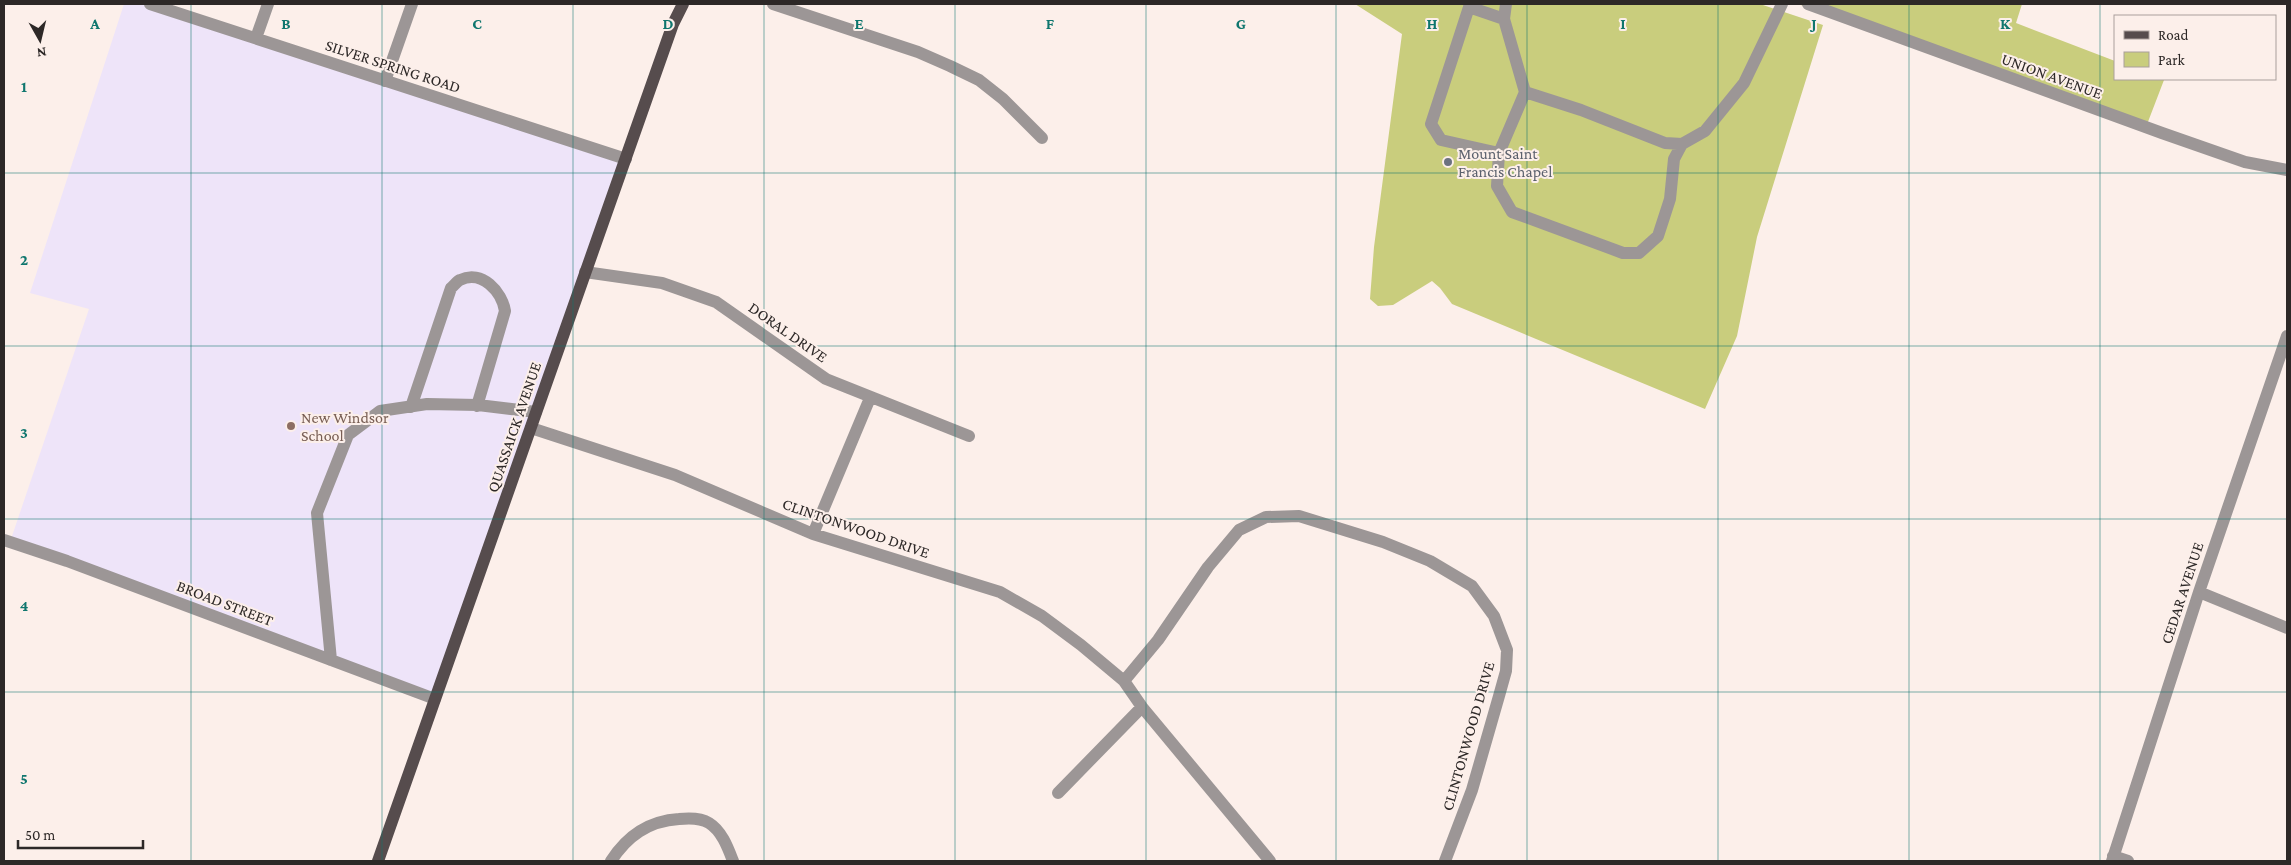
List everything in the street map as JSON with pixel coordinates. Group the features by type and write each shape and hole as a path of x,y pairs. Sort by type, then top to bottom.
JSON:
{"main road":[{"name":"QUASSAICK AVENUE","path":"378,861 585,272 683,4"}],"street":[{"name":"SILVER SPRING ROAD","path":"150,4 626,159"},
{"path":"256,38 268,4"},
{"path":"385,81 412,4"},
{"path":"773,4 918,52 979,80 1004,99 1042,138"},
{"path":"1506,4 1504,19 1524,92 1499,153 1497,186 1512,212 1623,253 1639,253 1658,236 1670,199 1674,159 1682,144 1705,131 1744,83 1782,4"},
{"name":"UNION AVENUE","path":"1808,4 2245,162 2287,170"},
{"path":"1499,153 1473,149 1441,140 1431,124 1469,5 1504,19"},
{"path":"1524,92 1581,110 1665,143 1682,144"},
{"name":"DORAL DRIVE","path":"585,272 662,283 716,302 826,379 969,436"},
{"path":"411,407 451,288 460,280 473,278 485,280 496,289 503,300 505,311 477,406"},
{"name":"CEDAR AVENUE","path":"2113,858 2199,592 2286,343"},
{"path":"813,534 870,398"},
{"path":"331,660 317,513 348,434 380,411 426,404 477,406 536,412"},
{"name":"CLINTONWOOD DRIVE","path":"530,428 676,475 813,534 1000,592 1042,616 1124,681 1142,707 1270,861"},
{"name":"CLINTONWOOD DRIVE","path":"1124,681 1158,640 1208,567 1239,530 1266,517 1298,516 1383,542 1430,561 1472,586 1494,616 1507,650 1506,671 1485,739 1472,790 1445,861"},
{"name":"BROAD STREET","path":"4,540 67,561 435,699"},
{"path":"2199,592 2287,628"},
{"path":"1058,793 1142,707"},
{"path":"610,861 628,839 651,824 667,820 690,818 709,823 725,840 733,861"},
{"path":"2113,858 2128,861"}],"shaded area":[{"name":"New Windsor School","path":"124,4 150,4 626,159 435,699 10,542 89,309 30,293"}],"green space":[{"path":"1355,4 1760,4 1823,25 1757,237 1737,336 1705,409 1452,304 1432,281 1393,305 1378,306 1370,299 1374,247 1402,34"},
{"path":"1798,4 2022,4 2016,23 2114,61 2114,80 2164,80 2146,127"}],"place":[{"name":"Mount Saint Francis Chapel","path":"1448,162"},
{"name":"New Windsor School","path":"291,426"}]}
